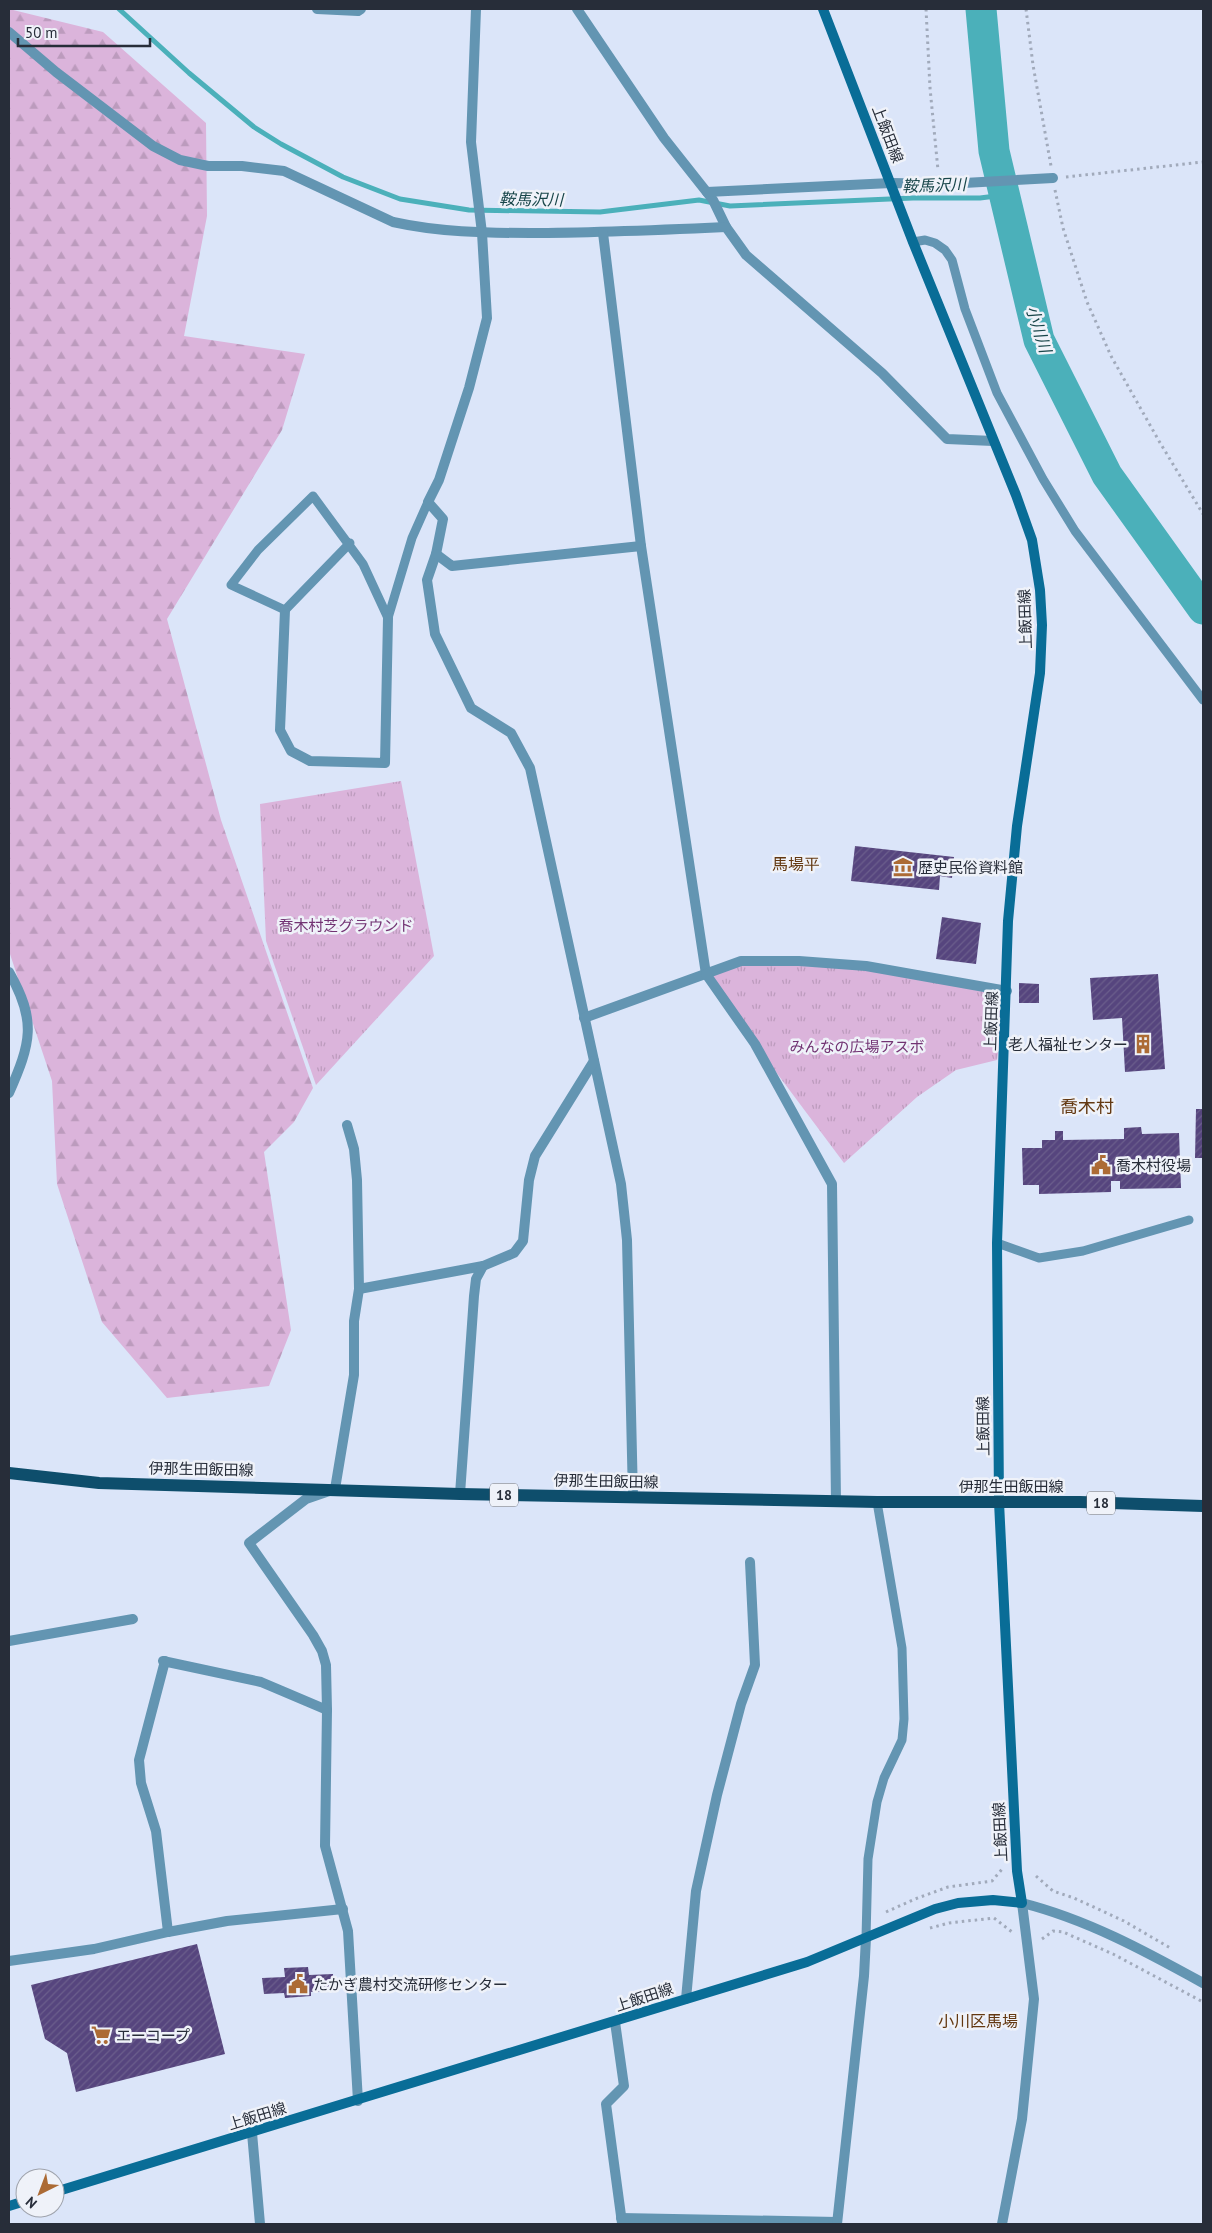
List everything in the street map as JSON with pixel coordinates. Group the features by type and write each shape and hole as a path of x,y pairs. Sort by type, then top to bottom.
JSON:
{"main road":[{"name":"上飯田線","path":"65,2189 807,1962 934,1909 958,1903 993,1900 1022,1902 1017,1871 999,1502 996,1243 1007,991 1008,921 1017,826 1040,673 1042,625 1040,590 1032,540 1016,496 906,226 823,9"},
{"name":"伊那生田飯田線","path":"9,1473 99,1483 460,1494 1203,1506"}],"street":[{"path":"316,9 358,11 361,9"},
{"path":"476,9 471,142 482,229 487,318 470,388 439,480 428,502 443,519 436,554 427,580 435,634 471,708 512,733 530,768 621,1184 626,1240 633,1498"},
{"path":"576,9 664,138 707,192 726,227 746,255 882,373 946,439 993,441"},
{"path":"9,32 56,72 153,146 180,160 208,166 242,166 284,172 393,222 412,226 603,233 726,227"},
{"path":"707,192 1048,179"},
{"path":"603,233 641,546 706,974 755,1044 832,1184 836,1501"},
{"path":"436,554 452,566 641,546"},
{"path":"285,610 280,730 291,751 310,761 385,763 388,618"},
{"path":"584,1018 741,961 799,961 866,966 1007,991"},
{"path":"9,972 28,1013 28,1040 9,1093"},
{"path":"359,1289 484,1266 514,1253 523,1241 529,1180 535,1156 594,1061"},
{"path":"347,1125 354,1149 357,1180 359,1289 354,1321 354,1375 335,1489 306,1499 249,1543 313,1635 322,1651 326,1665 328,1710 325,1846 348,1932 358,2100"},
{"path":"460,1494 474,1296 476,1279 484,1266"},
{"path":"686,1999 696,1891 717,1796 741,1704 755,1665 750,1562"},
{"path":"9,1641 133,1619"},
{"path":"168,1932 156,1832 141,1783 139,1760 164,1661 261,1682 328,1710"},
{"path":"1002,2224 1022,2119 1034,1999 1022,1902 1053,1910 1080,1921 1203,1983"},
{"path":"9,1961 94,1949 168,1932 227,1922 343,1909"},
{"path":"615,2022 624,2086 606,2104 621,2221 837,2223 864,1976 866,1938"},
{"path":"252,2133 260,2224"}],"lane":[{"path":"913,242 925,240 935,244 945,250 952,260 966,309 997,393 1043,479 1075,531 1203,700"},
{"path":"350,543 285,610 231,586 258,550 313,496 350,543 364,564 388,618"},
{"path":"388,618 412,538 428,502"},
{"path":"996,1243 1040,1258 1083,1251 1189,1220"},
{"path":"866,1938 868,1859 877,1802 884,1778 902,1740 904,1719 902,1648 877,1502"}],"path":[{"path":"926,9 930,88 943,184"},
{"path":"1026,9 1048,179 1087,302 1107,347 1158,441 1195,504 1203,514"},
{"path":"1048,179 1203,162"},
{"path":"1036,1876 1053,1891 1074,1898 1124,1921 1180,1953"},
{"path":"925,1929 949,1923 994,1918 1012,1933"},
{"path":"1042,1939 1054,1932 1063,1932 1113,1954 1203,2002"}],"green space":[{"path":"9,9 103,32 206,123 207,216 184,336 305,354 282,430 167,619 221,820 313,1088 294,1122 264,1152 291,1330 269,1386 167,1398 102,1322 57,1184 52,1081 9,951"},
{"name":"喬木村芝グラウンド","path":"401,781 434,956 316,1085 266,941 260,804"},
{"name":"みんなの広場アスボ","path":"744,961 860,967 1007,991 997,1060 956,1070 917,1097 844,1163 755,1044 711,975"}],"building":[{"name":"歴史民俗資料館","path":"855,846 954,857 952,878 940,876 939,890 851,881"},
{"path":"942,917 981,923 976,964 936,959"},
{"name":"老人福祉センター","path":"1158,974 1165,1069 1125,1072 1122,1018 1093,1020 1090,978"},
{"path":"1019,983 1039,984 1039,1003 1019,1003"},
{"path":"1196,1109 1203,1109 1203,1158 1195,1158"},
{"name":"喬木村役場","path":"1141,1127 1142,1134 1179,1133 1181,1188 1120,1189 1120,1181 1111,1181 1111,1192 1039,1194 1039,1185 1023,1185 1022,1148 1042,1148 1042,1140 1055,1140 1055,1131 1063,1131 1063,1140 1124,1139 1124,1128"},
{"path":"197,1944 225,2054 76,2092 67,2053 45,2039 31,1985"},
{"name":"たかぎ農村交流研修センター","path":"308,1967 309,1975 333,1974 334,1991 311,1992 311,1996 285,1998 284,1993 264,1994 262,1978 285,1977 284,1968"}],"waterway":[{"name":"鞍馬沢川","path":"119,9 189,73 254,127 281,144 343,177 400,199 469,210 600,212 699,200 730,206 913,198 980,198 1004,195"},
{"name":"小川川","path":"981,9 994,151 1039,340 1107,475 1203,609"}],"place":[{"name":"歴史民俗資料館","path":"903,867"},
{"name":"老人福祉センター","path":"1143,1044"},
{"name":"喬木村役場","path":"1101,1165"},
{"name":"たかぎ農村交流研修センター","path":"298,1984"},
{"name":"エーコープ","path":"101,2035"}],"district":[{"name":"馬場平","path":"796,864"},
{"name":"喬木村","path":"1087,1106"},
{"name":"小川区馬場","path":"978,2021"}]}
